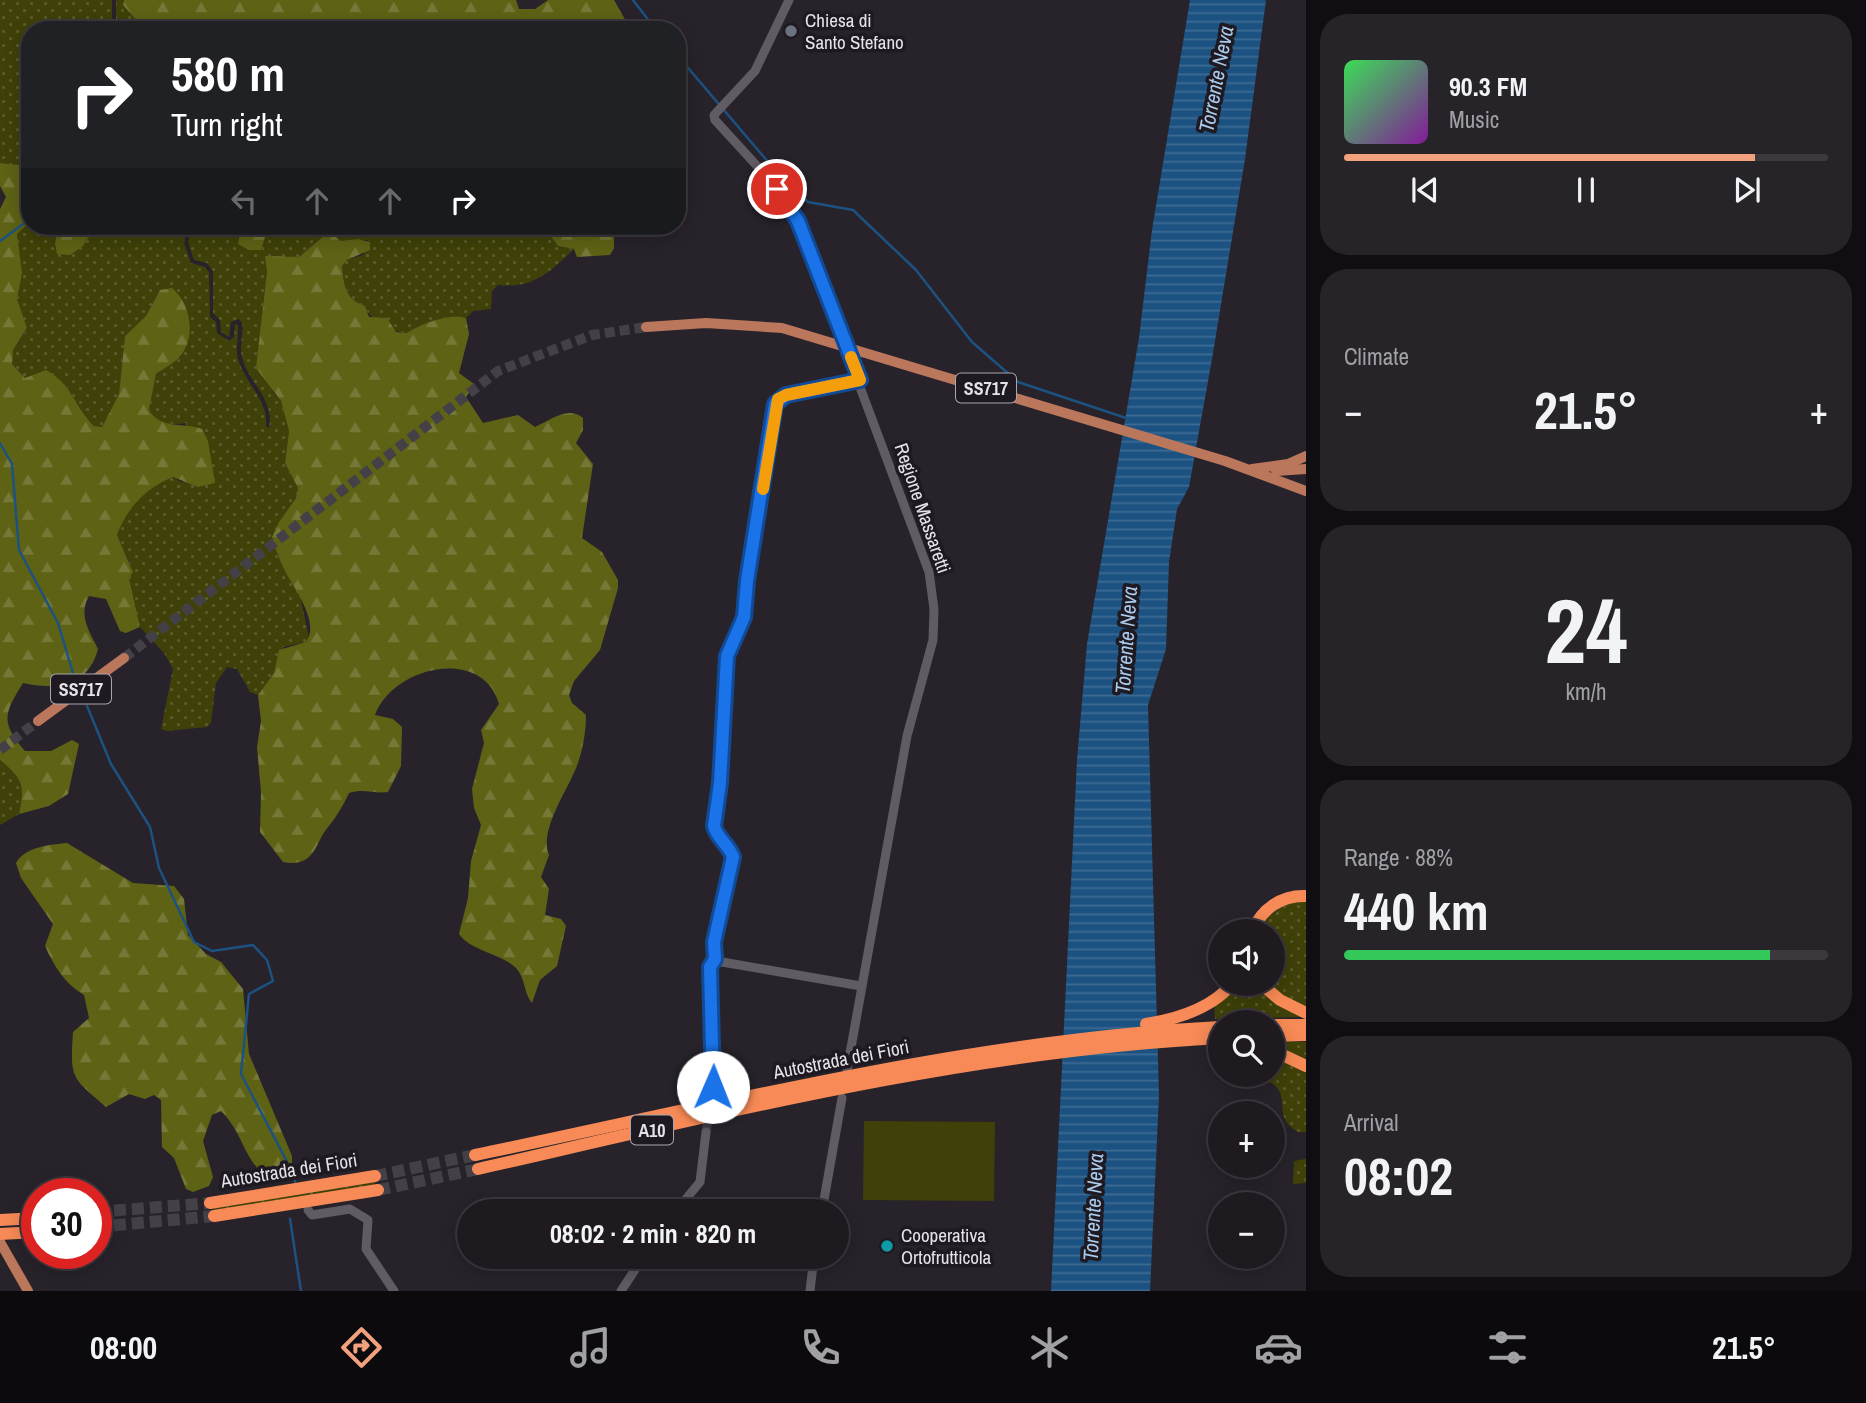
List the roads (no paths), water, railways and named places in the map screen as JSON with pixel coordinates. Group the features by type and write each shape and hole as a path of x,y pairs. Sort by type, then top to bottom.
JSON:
{"highway":[{"path":"1259,919 1274,904 1306,896"},
{"path":"1100,1035 1176,1018 1214,996"},
{"path":"1275,996 1306,1013"},
{"path":"1285,1025 1306,1025"},
{"name":"Autostrada dei Fiori","path":"478,1169 924,1067 1208,1032"},
{"path":"1203,1034 1208,1035"},
{"name":"Autostrada dei Fiori","path":"475,1155 1100,1035 1203,1034"},
{"path":"1285,1036 1306,1035"},
{"path":"1285,1057 1306,1066"},
{"name":"Autostrada dei Fiori","path":"210,1203 375,1175"},
{"name":"Autostrada dei Fiori","path":"214,1216 378,1189"},
{"path":"0,1220 21,1218"},
{"path":"0,1234 21,1233"}],"main road":[{"name":"SS717","path":"646,327 748,324 782,328 834,341 1100,422 1250,469 1306,491"},
{"path":"1262,468 1289,464 1306,456"},
{"name":"SS717","path":"1250,469 1306,469"},
{"name":"SS717","path":"38,721 124,658"},
{"path":"0,1242 28,1291"}],"street":[{"name":"Regione Massaretti","path":"789,0 755,71 722,107 715,120 768,178 798,221 860,380 929,572 934,609 933,640 907,736 847,1070"},
{"path":"713,1087 710,967 715,959 714,942 733,857 730,847 715,832 714,826 720,783 727,656 744,617 747,581 775,404 786,395 860,380"},
{"path":"715,959 808,979 860,986"},
{"path":"824,1199 842,1098"},
{"path":"686,1199 700,1182 706,1132"},
{"path":"308,1210 312,1215 350,1209 368,1220 366,1248 394,1291"},
{"path":"621,1291 635,1269"},
{"path":"810,1291 813,1269"}],"water":[{"name":"Torrente Neva","path":"1190,0 1266,0 1245,159 1212,359 1189,487 1177,509 1169,562 1166,649 1148,705 1159,1095 1150,1291 1051,1291 1077,760 1087,644 1139,338 1152,230"}],"waterway":[{"path":"633,0 649,21"},
{"path":"686,66 769,163 808,202 853,210 916,270 972,342 1018,382 1129,419"},
{"path":"0,241 21,226"},
{"path":"0,443 12,464 19,550 58,623 76,683"},
{"path":"87,706 111,764 150,827 159,868 194,942 212,951 253,945 267,960 273,981 249,994 241,1074 295,1177 295,1182"},
{"path":"290,1219 301,1291"}],"tunnel":[{"path":"124,658 498,371 592,335 646,327"},
{"path":"0,750 38,721"},
{"path":"706,1132 713,1087"},
{"path":"375,1176 475,1155"},
{"path":"378,1190 478,1169"},
{"path":"112,1211 210,1203"},
{"path":"112,1226 214,1216"}],"place":[{"name":"Chiesa di Santo Stefano","path":"791,31"},
{"name":"Cooperativa Ortofrutticola","path":"887,1246"}]}
